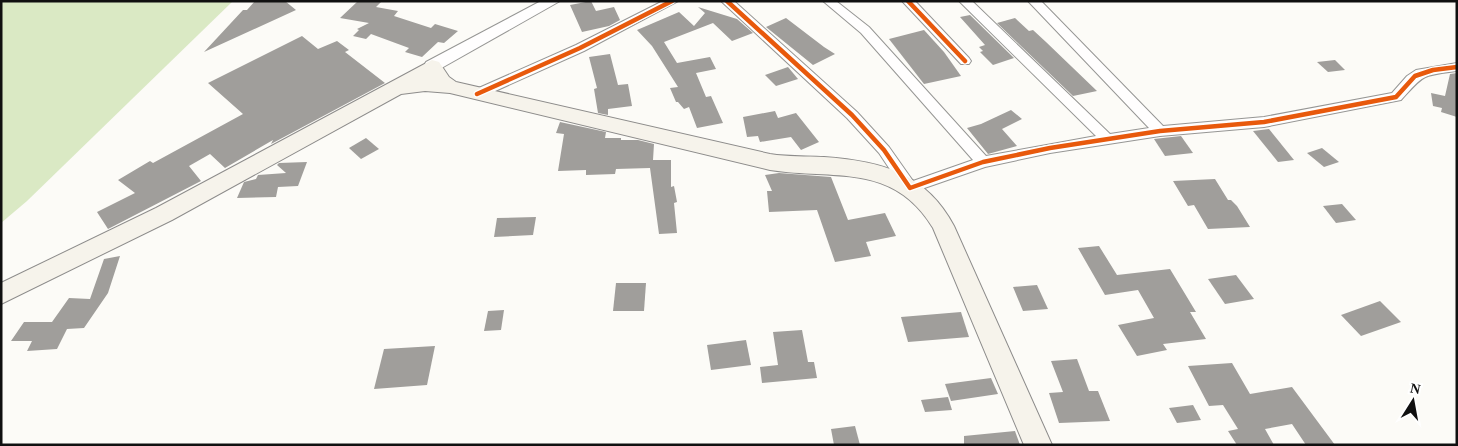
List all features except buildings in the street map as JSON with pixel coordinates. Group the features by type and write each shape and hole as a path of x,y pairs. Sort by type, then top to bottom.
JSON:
{"main road":[{"path":"1,294 164,214 397,88 432,66 442,81 450,88"},
{"path":"397,88 424,85 450,88 770,162 862,169 886,175 910,188 930,205 943,226 1038,445"}],"street":[{"path":"432,66 553,1"},
{"path":"477,94 580,48 672,1"},
{"path":"727,1 852,115 884,150 910,188 983,162 1107,138 1160,131 1264,122 1387,99 1396,97 1404,90 1412,77 1431,71 1457,67"},
{"path":"829,1 865,30 983,162"},
{"path":"908,1 965,61"},
{"path":"965,1 1107,138"},
{"path":"1034,1 1160,131"}],"green space":[{"path":"1,1 233,1 27,201 1,223"}],"cycle path":[{"path":"477,94 580,48 672,1"},
{"path":"727,1 852,115 884,150 910,188 983,162 1050,148 1160,131 1264,122 1396,97 1411,79 1421,73 1457,67"},
{"path":"908,1 965,61"}]}
